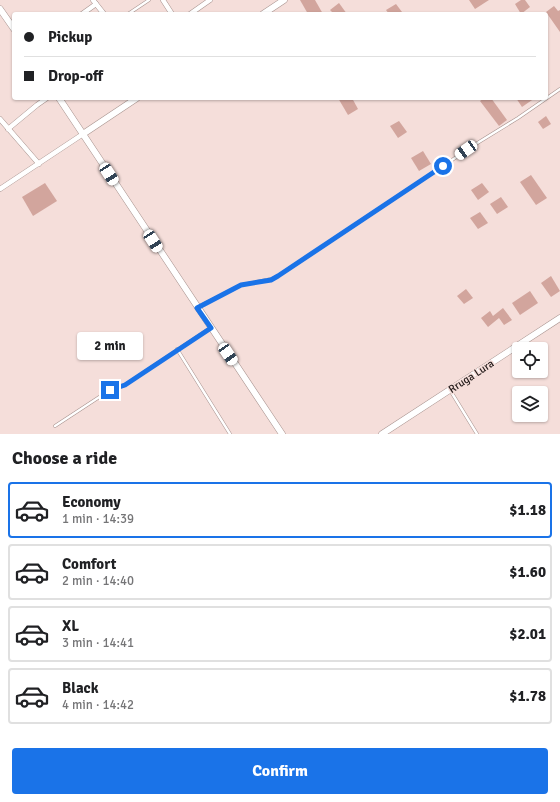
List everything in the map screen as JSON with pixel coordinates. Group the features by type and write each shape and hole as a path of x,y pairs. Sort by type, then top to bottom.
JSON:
{"street":[{"path":"163,0 171,12"},
{"path":"193,12 210,0"},
{"path":"265,12 284,0"},
{"path":"84,12 95,2 102,12"},
{"path":"0,9 12,26"},
{"path":"8,129 44,100"},
{"path":"60,100 282,434"},
{"path":"0,190 134,100"},
{"path":"0,119 39,164"},
{"name":"Rruga Lura","path":"382,434 560,318"}],"lane":[{"path":"131,12 149,0"},
{"path":"548,97 560,89"},
{"path":"197,308 241,285 271,280 278,276 544,100"},
{"path":"55,426 110,390 125,385 211,328"},
{"path":"178,349 230,434"},
{"path":"450,390 477,434"}],"building":[{"path":"300,0 315,0 322,12 307,12"},
{"path":"469,0 489,0 475,9"},
{"path":"521,0 525,0 530,7 524,12 520,12 515,4"},
{"path":"339,3 346,12 332,12 330,10"},
{"path":"396,4 402,12 388,12 386,10"},
{"path":"554,6 558,11 560,10 560,32 548,15 548,12 546,12"},
{"path":"339,100 353,100 358,109 348,115"},
{"path":"492,100 507,120 499,126 480,101"},
{"path":"517,100 532,100 522,107"},
{"path":"546,116 551,124 543,129 538,122"},
{"path":"399,121 407,132 398,138 390,126"},
{"path":"423,151 431,164 419,171 411,158"},
{"path":"531,175 547,198 536,205 520,182"},
{"path":"45,183 57,201 33,216 22,197"},
{"path":"482,183 489,192 478,200 471,190"},
{"path":"501,197 508,207 497,214 490,204"},
{"path":"480,212 488,223 478,229 470,218"},
{"path":"551,276 560,291 551,297 541,283"},
{"path":"466,289 473,298 464,304 457,296"},
{"path":"530,291 538,303 520,315 512,303"},
{"path":"503,308 512,320 504,325 499,318 488,327 481,318 490,311 493,316"}],"route":[{"path":"110,390 125,385 211,328 197,308 241,285 271,280 278,276 443,166"}]}
